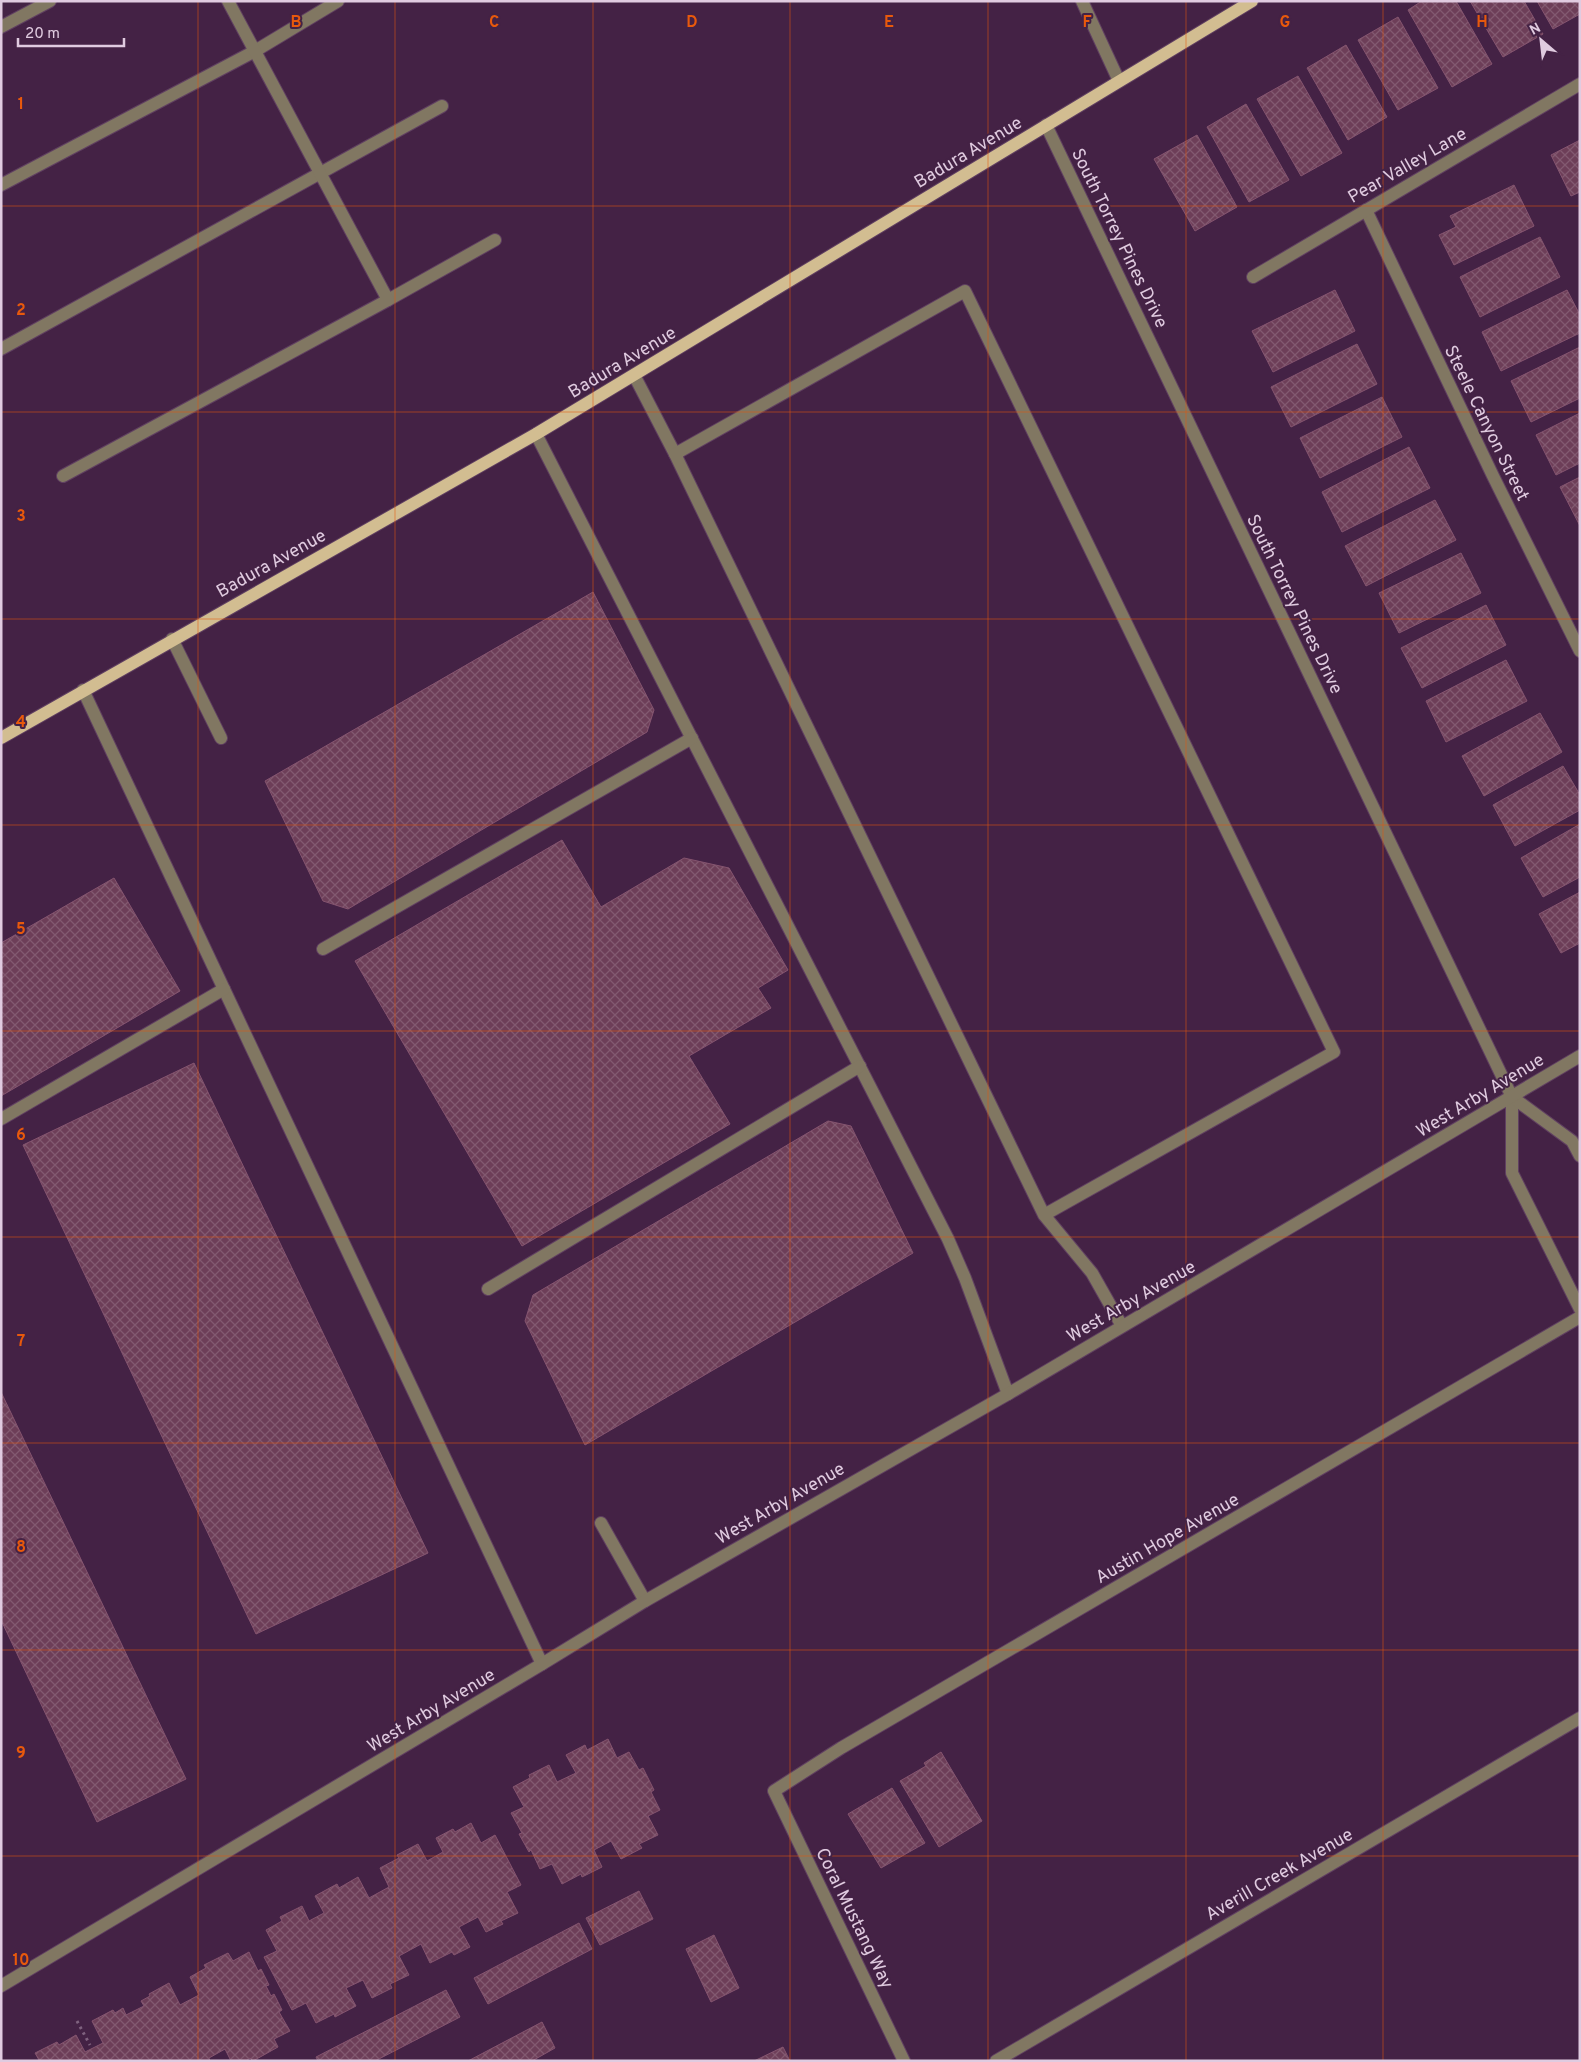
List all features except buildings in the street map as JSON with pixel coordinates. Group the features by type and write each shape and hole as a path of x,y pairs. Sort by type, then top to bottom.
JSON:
{"main road":[{"name":"Badura Avenue","path":"1,738 536,434 1252,1"}],"street":[{"path":"1,27 50,1"},
{"path":"228,1 388,300"},
{"path":"1,185 255,51 338,1"},
{"path":"1082,1 1119,81"},
{"name":"Pear Valley Lane","path":"1253,277 1580,84"},
{"path":"1,349 442,106"},
{"name":"South Torrey Pines Drive","path":"1046,125 1512,1097 1512,1173 1580,1309"},
{"name":"Steele Canyon Street","path":"1366,210 1510,512 1580,650"},
{"path":"63,476 495,240"},
{"path":"675,454 965,290 1334,1052 1044,1215"},
{"path":"634,375 675,454 1044,1215 1092,1273 1122,1326"},
{"path":"536,434 948,1239 965,1278 1008,1394"},
{"path":"172,640 221,738"},
{"path":"83,690 542,1664"},
{"path":"323,949 692,738"},
{"path":"1,1120 224,989"},
{"name":"West Arby Avenue","path":"1,1986 645,1601 1008,1394 1580,1056"},
{"path":"488,1289 860,1066"},
{"name":"South Torrey Pines Drive","path":"1512,1097 1572,1141 1580,1156"},
{"name":"Austin Hope Avenue","path":"774,1791 841,1748 1580,1318"},
{"path":"601,1523 645,1601"},
{"name":"Averill Creek Avenue","path":"996,2061 1580,1718"},
{"name":"Coral Mustang Way","path":"774,1791 904,2061"}],"path":[{"path":"77,2021 90,2045"}]}
